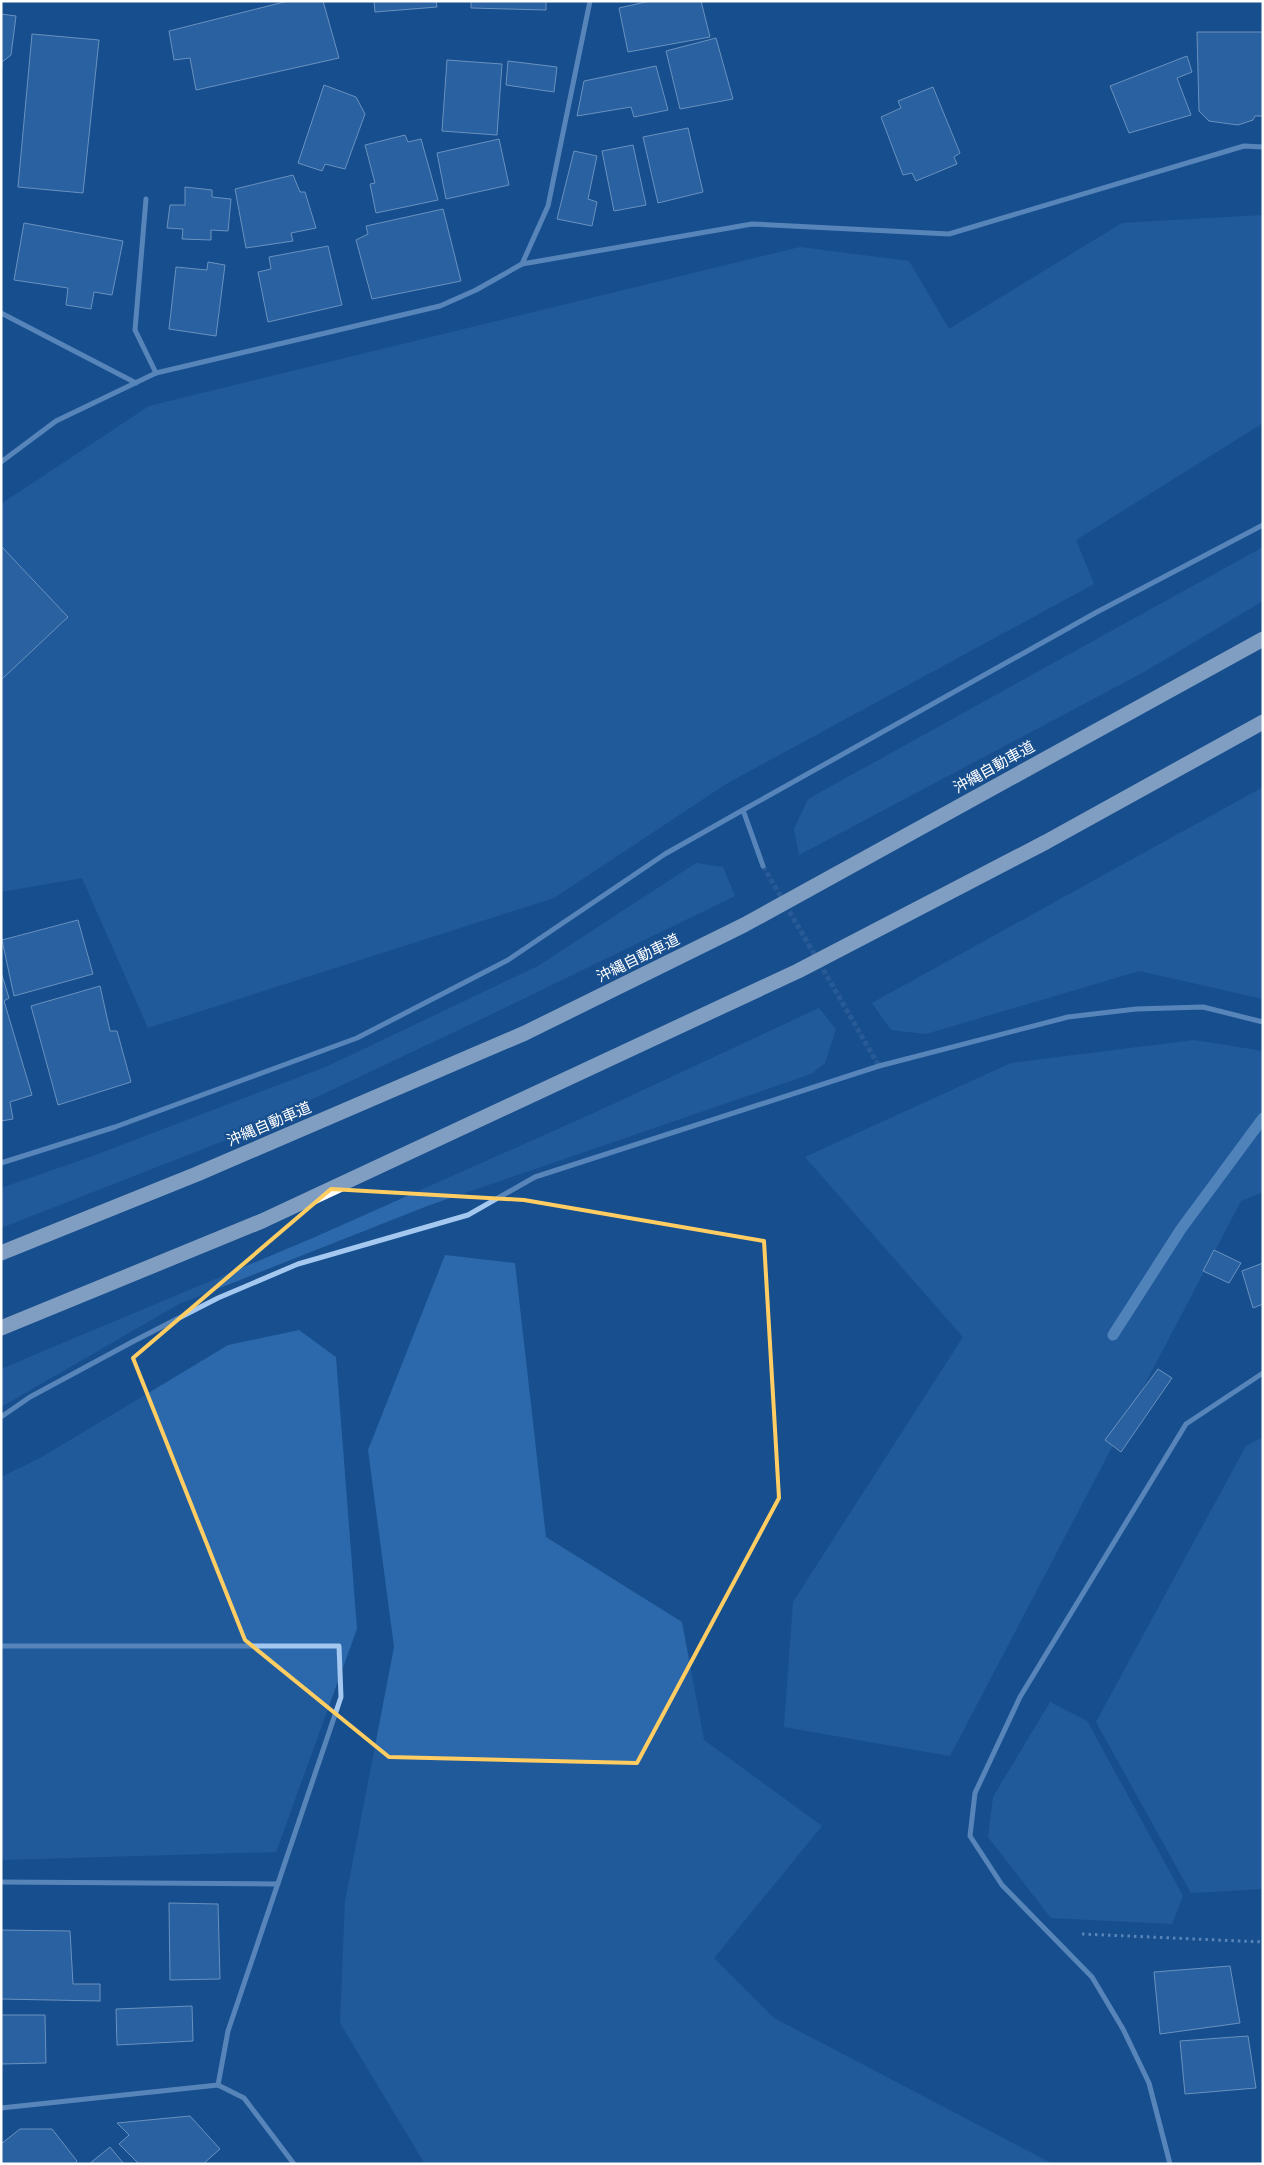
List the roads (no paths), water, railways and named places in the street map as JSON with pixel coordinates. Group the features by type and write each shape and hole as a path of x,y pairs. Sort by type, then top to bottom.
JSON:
{"highway":[{"name":"沖縄自動車道","path":"1,1253 197,1174 534,1029 744,925 1263,639"},
{"path":"1,1328 262,1221 798,972 1046,842 1263,722"}],"street":[{"path":"522,264 548,206 590,1"},
{"path":"1,462 56,421 156,373 440,306 476,290 522,264 752,224 948,234 1244,146 1263,147"},
{"path":"146,199 135,330 156,373"},
{"path":"1,313 136,383"},
{"path":"1,1163 115,1127 357,1038 508,960 665,854 1097,612 1263,525"},
{"path":"743,810 763,866"},
{"path":"1,1417 30,1397 142,1337 218,1298 298,1264 468,1215 534,1177 879,1066 1068,1017 1136,1009 1203,1007 1263,1022"},
{"path":"1170,2164 1149,2083 1123,2029 1092,1976 1002,1885 970,1836 975,1793 1020,1697 1186,1424 1263,1373"},
{"path":"1,1646 340,1646 340,1697 228,2031 218,2085"},
{"path":"1,1882 278,1884"},
{"path":"1,2108 218,2085 244,2098 294,2164"}],"waterway":[{"path":"1113,1335 1181,1229 1263,1118"}],"tunnel":[{"path":"763,866 879,1066"}]}
